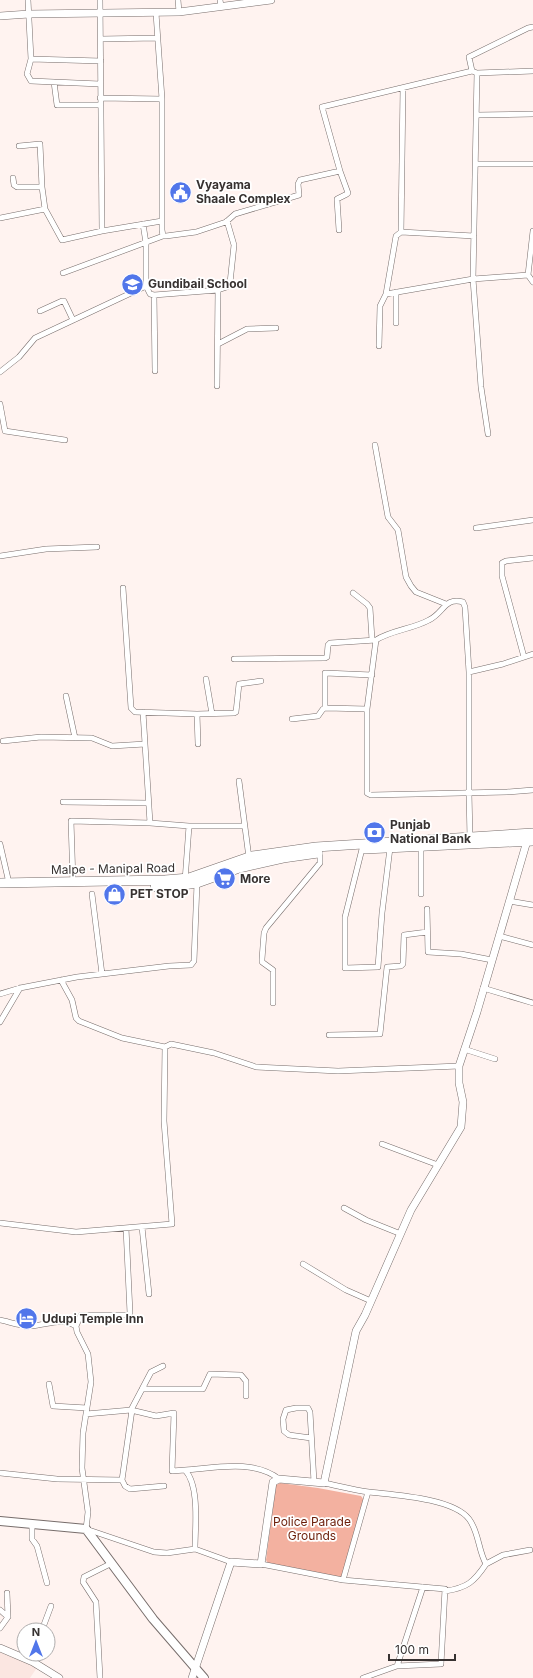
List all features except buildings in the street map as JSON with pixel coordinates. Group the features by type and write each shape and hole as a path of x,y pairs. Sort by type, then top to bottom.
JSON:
{"highway":[{"name":"Malpe - Manipal Road","path":"0,889 158,887 185,882 249,858 316,847 470,838 531,838"},
{"name":"Malpe - Manipal Road","path":"5,883 197,883 239,868 283,858 320,853 531,838"}],"main road":[{"path":"0,1521 86,1529 153,1619 204,1678"}],"street":[{"path":"28,0 31,59 27,74 31,81 100,84"},
{"path":"100,0 102,231"},
{"path":"178,0 179,12"},
{"path":"0,16 29,14 179,12 220,3 271,0"},
{"path":"156,13 162,99 163,236"},
{"path":"488,434 481,387 473,279 477,115 474,72 469,58 528,28 533,27"},
{"path":"101,39 157,38"},
{"path":"31,59 101,61"},
{"path":"339,230 337,199 348,193 340,172 322,107 474,72 533,71"},
{"path":"54,82 57,105 100,105"},
{"path":"401,232 403,88"},
{"path":"100,98 162,99"},
{"path":"477,115 533,114"},
{"path":"19,146 40,144 42,187 45,209 62,240 102,231 162,221"},
{"path":"476,164 533,164"},
{"path":"63,273 163,236 194,233 227,221 235,214 299,195 298,182 300,180 340,172"},
{"path":"13,178 14,185 17,187 42,187"},
{"path":"0,218 45,209"},
{"path":"143,224 146,243 146,286 150,294 154,295 218,290 227,287 230,283 234,245 227,221"},
{"path":"533,231 528,275 533,282"},
{"path":"379,346 380,306 386,294 395,237 401,232 474,236"},
{"path":"386,294 473,279 528,275"},
{"path":"0,372 19,357 33,339 146,286"},
{"path":"217,386 218,290"},
{"path":"396,292 396,323"},
{"path":"154,295 155,371"},
{"path":"40,311 64,301 73,320"},
{"path":"218,344 247,329 276,328"},
{"path":"0,404 5,432 65,440"},
{"path":"375,445 388,517 398,530 406,577 416,592 446,604"},
{"path":"476,528 533,520"},
{"path":"0,556 46,549 98,547"},
{"path":"524,657 502,576 502,563 506,561 533,558"},
{"path":"123,588 131,708 135,712 198,714 235,713 239,684 261,681"},
{"path":"354,593 370,608 374,640 372,675 367,709 368,794 469,793 533,790"},
{"path":"234,659 325,658 327,657 328,645 330,644 374,640 428,621 440,612 446,604 453,601 460,601 464,604 469,672 470,838"},
{"path":"469,672 503,664 533,654"},
{"path":"292,719 318,716 324,708 325,673 372,675"},
{"path":"206,679 212,714"},
{"path":"66,696 75,738"},
{"path":"324,708 367,709"},
{"path":"143,712 150,823"},
{"path":"198,714 198,744"},
{"path":"3,741 41,737 92,738 112,746 145,744"},
{"path":"239,781 249,858"},
{"path":"63,802 148,803"},
{"path":"73,882 71,821 150,823 189,826 244,826"},
{"path":"185,882 189,826"},
{"path":"324,1483 356,1331 371,1301 411,1210 461,1127 463,1102 459,1083 459,1066 509,901 531,838"},
{"path":"0,844 5,883"},
{"path":"421,846 421,894"},
{"path":"378,967 382,913 390,848"},
{"path":"362,849 345,917 345,968 401,966 403,964 404,935 427,932"},
{"path":"273,1003 273,970 262,962 264,931 320,863 320,853"},
{"path":"0,994 20,988 61,980 172,965 189,966 193,964 197,883"},
{"path":"92,894 102,974"},
{"path":"509,901 533,905"},
{"path":"427,909 428,952 461,954 492,960"},
{"path":"499,936 533,945"},
{"path":"329,1035 380,1034 387,967"},
{"path":"61,980 72,1000 77,1020 122,1038 164,1047 171,1044 210,1052 256,1067 338,1071 459,1066"},
{"path":"0,1022 20,988"},
{"path":"483,988 533,1003"},
{"path":"0,1223 76,1232 172,1224 164,1121 164,1047"},
{"path":"464,1049 495,1059"},
{"path":"382,1144 438,1165"},
{"path":"344,1208 366,1220 401,1234"},
{"path":"142,1227 149,1294"},
{"path":"126,1228 130,1313 127,1315 81,1315 76,1326 77,1332 88,1354 91,1382 86,1408 82,1456 88,1512 86,1529 154,1552 167,1553 195,1549 231,1562 261,1564 343,1580 443,1588 445,1591 458,1589 467,1585 477,1578 486,1564 504,1555 530,1550"},
{"path":"303,1264 346,1290 371,1301"},
{"path":"0,1320 30,1326 61,1321 69,1322 76,1326"},
{"path":"163,1366 151,1372 132,1410 122,1480 125,1486 130,1489 164,1486"},
{"path":"142,1388 202,1389 210,1374 241,1375 244,1377 246,1384 246,1396"},
{"path":"49,1384 53,1406 86,1408"},
{"path":"311,1438 289,1435 284,1432 283,1419 286,1410 308,1408 310,1412 314,1482"},
{"path":"86,1414 132,1410 156,1416 174,1413 172,1471 243,1467 270,1472 279,1479"},
{"path":"185,1470 189,1475 194,1495 195,1549"},
{"path":"0,1473 57,1479 122,1480"},
{"path":"261,1564 273,1482 279,1479 324,1483 368,1492 427,1499 460,1511 468,1518 473,1526 486,1564"},
{"path":"343,1580 368,1492"},
{"path":"32,1524 32,1539 37,1546 47,1583"},
{"path":"192,1678 194,1667 231,1562"},
{"path":"100,1678 96,1602 83,1582 84,1577 112,1563"},
{"path":"397,1666 423,1587"},
{"path":"363,1678 397,1666 441,1664 445,1591"},
{"path":"0,1628 8,1617 7,1593"},
{"path":"45,1622 51,1606"},
{"path":"0,1610 8,1617"},
{"path":"0,1648 16,1653"},
{"path":"37,1662 59,1678"}],"shaded area":[{"path":"0,1645 16,1652 16,1662 40,1663 30,1678 0,1678"}],"green space":[{"name":"Police Parade Grounds","path":"280,1483 361,1496 364,1500 342,1577 336,1580 269,1566 266,1560 276,1485"}],"place":[{"name":"Vyayama Shaale Complex","path":"180,192"},
{"name":"Gundibail School","path":"132,284"},
{"name":"Punjab National Bank","path":"375,832"},
{"name":"More","path":"225,879"},
{"name":"PET STOP","path":"115,894"},
{"name":"Udupi Temple Inn","path":"27,1319"}]}
